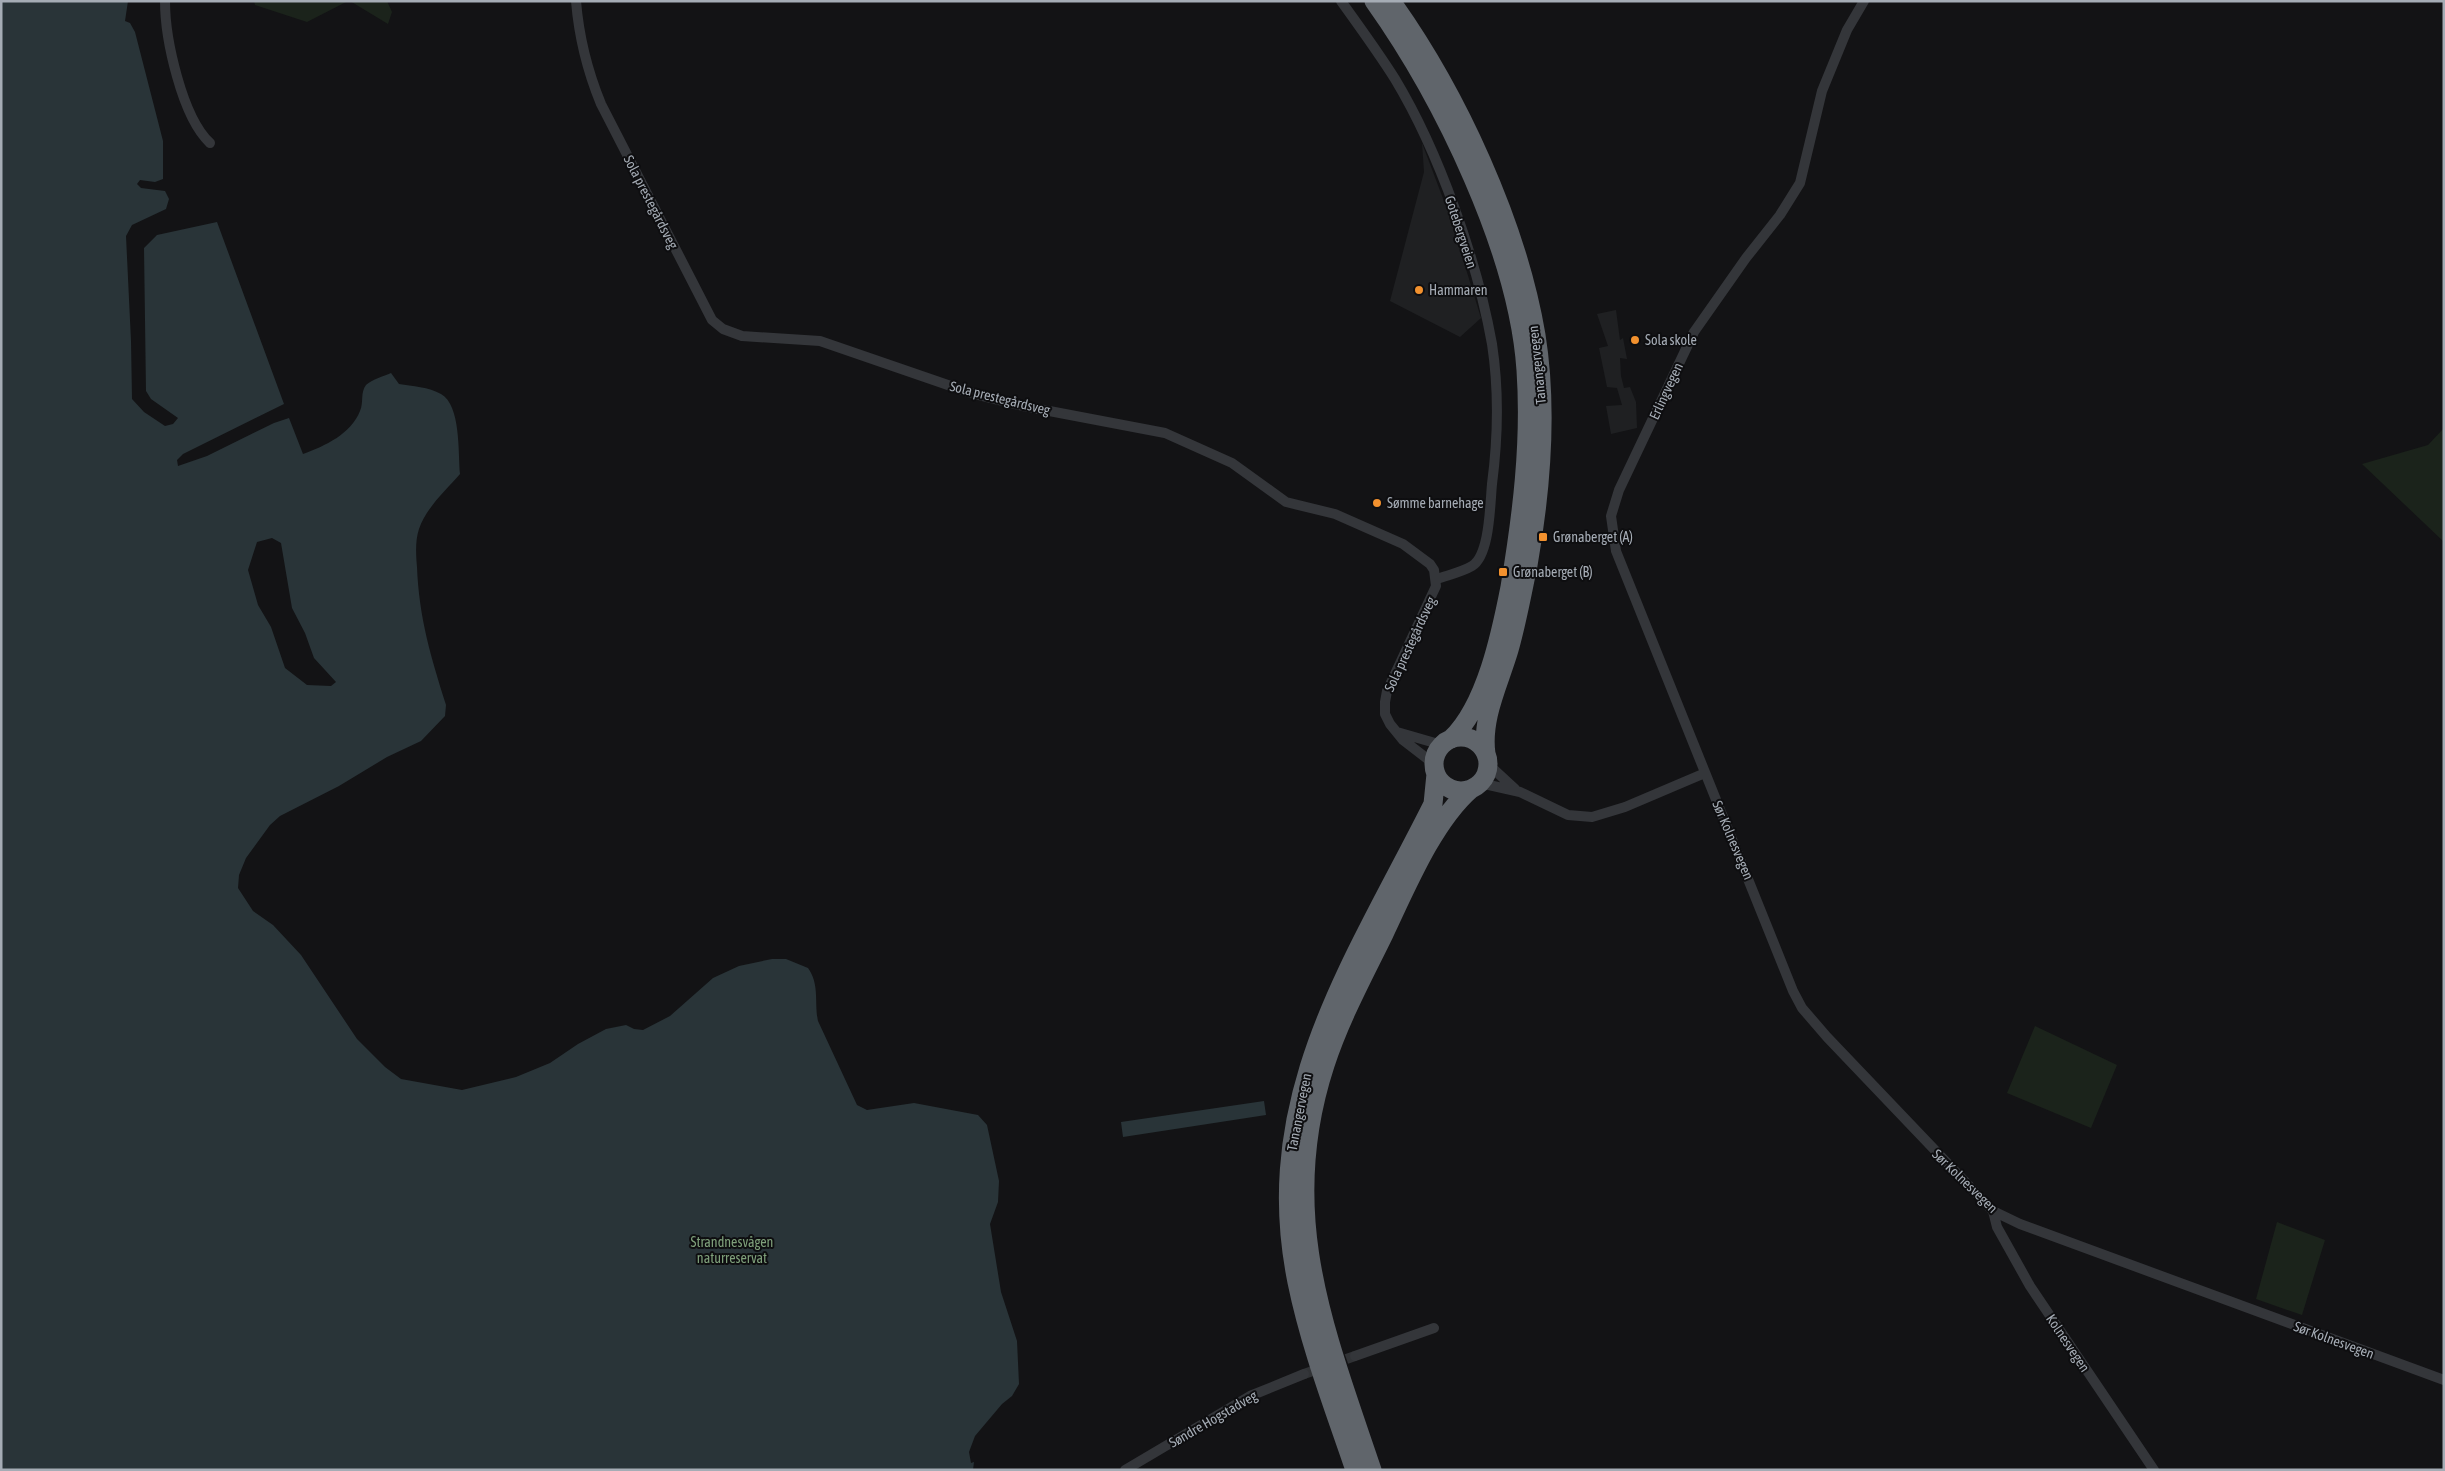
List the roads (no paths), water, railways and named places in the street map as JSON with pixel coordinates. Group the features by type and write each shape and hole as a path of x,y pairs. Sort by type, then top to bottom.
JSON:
{"highway":[{"name":"Tanangervegen","path":"1374,1 1417,66 1439,108 1485,209 1513,293 1526,369 1528,408 1525,483 1507,601 1496,646 1475,709 1468,721 1447,742"},
{"name":"Tanangervegen","path":"1391,1 1429,59 1476,152 1512,244 1526,290 1536,335 1540,368 1541,442 1531,542 1521,604 1485,727 1487,759"},
{"path":"1462,737 1472,739 1480,745 1487,759 1486,775 1476,786 1461,791 1451,789 1442,783 1435,769 1436,754 1447,742 1462,737"},
{"name":"Tanangervegen","path":"1355,1470 1314,1348 1297,1282 1289,1219 1291,1142 1300,1092 1323,1023 1433,804 1435,769"},
{"name":"Tanangervegen","path":"1372,1470 1329,1343 1314,1289 1305,1225 1304,1179 1308,1142 1321,1078 1348,1007 1407,886 1441,825 1454,806 1476,786"}],"street":[{"path":"165,1 171,56 196,125 210,144"},
{"name":"Sola prestegårdsveg","path":"576,1 579,38 588,71 601,104 707,312 712,320 723,329 754,338 788,337 820,341 974,394 1023,406 1165,433 1232,463 1286,502 1335,514 1403,544 1430,564 1437,579 1434,593 1388,691 1385,714 1403,740 1435,769"},
{"name":"Gotebergveien","path":"1341,1 1395,80 1434,158 1460,224 1492,345 1497,413 1495,464 1484,550 1474,565 1437,579"},
{"name":"Erlingvegen","path":"1704,774 1616,551 1612,510 1619,490 1694,332 1746,258 1780,215 1800,183 1822,91 1847,30 1864,1"},
{"path":"1396,732 1447,742"},
{"path":"1487,759 1520,792"},
{"path":"1476,786 1520,792 1568,815 1592,817 1625,807 1704,774"},
{"name":"Sør Kolnesvegen","path":"1704,774 1802,1008 1992,1211 2020,1224 2444,1380"},
{"name":"Kolnesvegen","path":"1992,1211 1997,1227 2030,1286 2154,1470"},
{"path":"1355,1356 1434,1328"},
{"name":"Søndre Hogstadveg","path":"1125,1470 1250,1396 1304,1374"}],"tunnel":[{"path":"1304,1374 1355,1356"}],"place":[{"name":"Hammaren","path":"1419,290"},
{"name":"Sola skole","path":"1635,340"},
{"name":"Sømme barnehage","path":"1377,503"},
{"name":"Grønaberget (A)","path":"1543,537"},
{"name":"Grønaberget (B)","path":"1503,572"}],"park label":[{"name":"Strandnesvågen naturreservat","path":"732,1250"}]}
